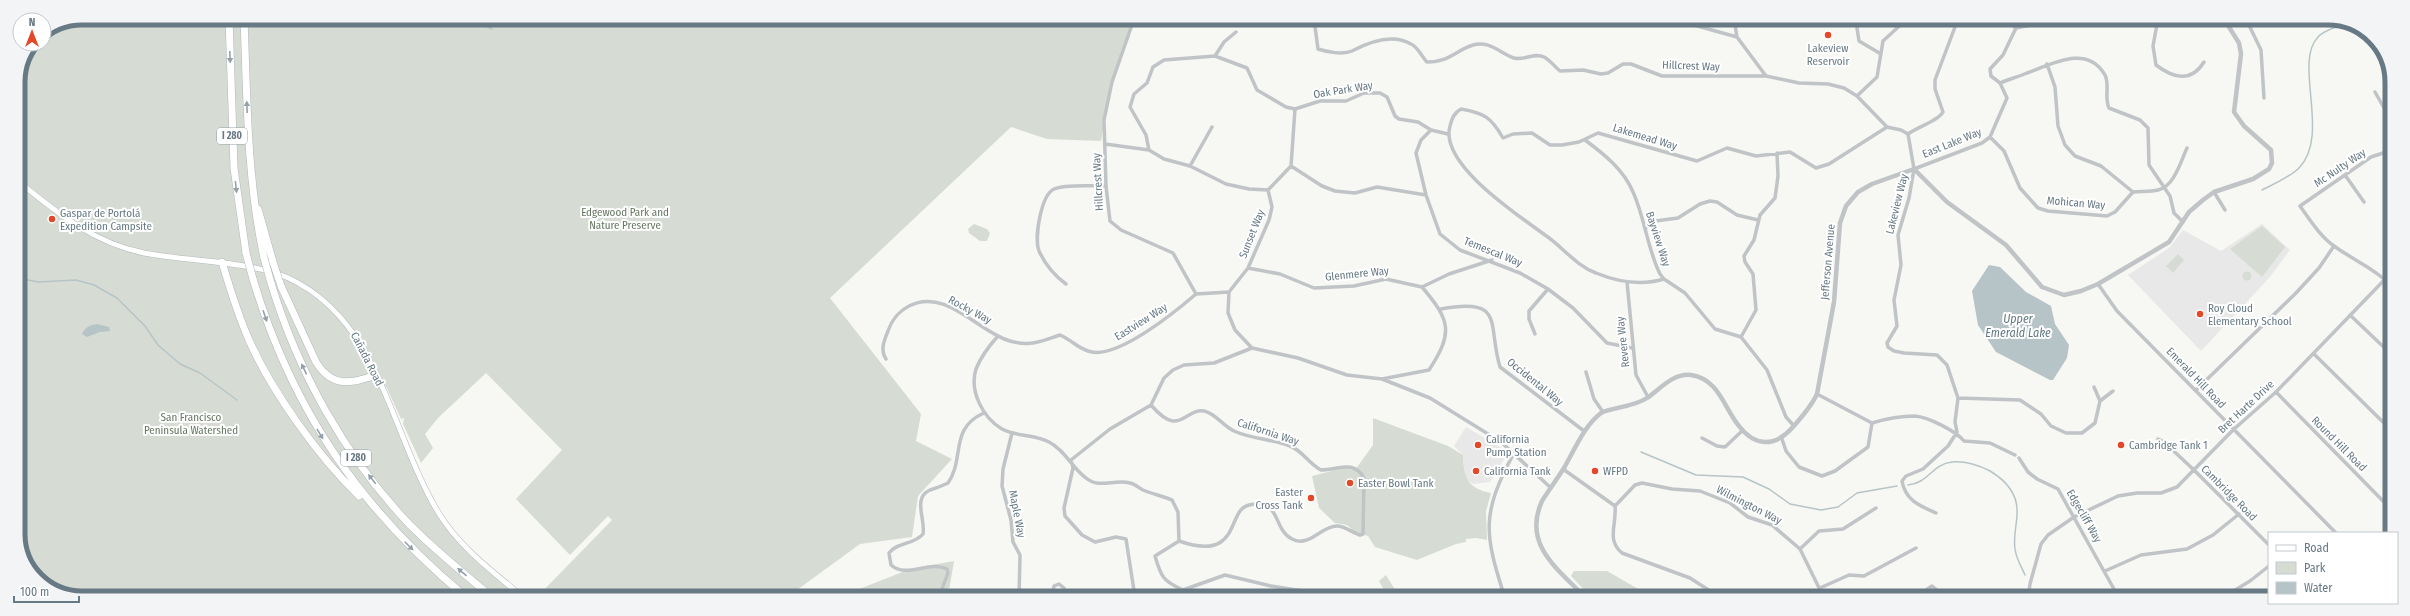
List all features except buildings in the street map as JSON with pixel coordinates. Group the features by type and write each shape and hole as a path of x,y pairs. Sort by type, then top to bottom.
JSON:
{"highway":[{"name":"I 280","path":"229,25 234,168 246,253 253,279 278,352 311,419 352,481 396,533 459,591"},
{"name":"I 280","path":"244,25 248,149 254,208 264,258 271,283 299,359 326,411 351,451 409,523 443,556 485,591"},
{"path":"253,188 281,286 316,362 324,373 335,380 347,383 376,375"},
{"path":"222,262 249,339 277,393 341,478 396,533"}],"main road":[{"name":"Cañada Road","path":"25,187 72,224 107,242 145,253 244,265 278,274 315,293 349,326 367,354 430,497 447,526 470,552 516,591"}],"street":[{"name":"Hillcrest Way","path":"1132,25 1108,99 1104,120 1108,216 1113,226 1173,253 1196,294"},
{"name":"Hillcrest Way","path":"1315,25 1318,49 1323,51 1345,52 1372,41 1402,40 1412,44 1427,62 1436,62 1456,55 1467,47 1482,44 1515,58 1539,55 1546,57 1560,71 1583,70 1601,74 1608,73 1623,64 1631,64 1662,76 1766,76"},
{"path":"1694,25 1737,37"},
{"path":"1735,25 1737,37 1766,76 1799,83 1836,85 1857,96 1887,126 1901,130 1908,134 1919,126 1940,117 1943,112 1935,90 1935,80 1956,25"},
{"path":"1857,96 1877,77 1883,40 1900,25"},
{"path":"2012,25 2016,28 2031,25"},
{"path":"2157,25 2153,46 2156,65 2171,75 2185,77 2191,76 2204,62"},
{"path":"1914,169 1947,202 2006,245 2042,287 2064,295 2081,291 2098,284 2169,242 2182,222 2197,204 2214,192 2262,175 2269,169 2272,154 2267,145 2249,131 2234,112 2241,54 2239,43 2228,25"},
{"path":"2249,25 2261,50 2264,98"},
{"path":"1857,28 1860,41 1881,54"},
{"name":"East Lake Way","path":"1914,169 1982,143 1990,137 2007,98 2000,83 1991,76 1990,68 2003,55 2016,28"},
{"path":"1215,56 1224,42 1236,32"},
{"path":"1105,144 1148,150 1164,159 1190,166 1226,184 1268,190 1291,166 1295,109 1286,107 1257,90 1247,68 1215,56 1164,60 1153,67 1147,83 1134,94 1130,107 1146,135 1148,150"},
{"path":"2000,83 2047,64 2078,58 2091,62 2100,68 2107,80 2107,101 2109,108 2140,120 2148,128 2149,165 2165,187 2170,196 2174,213 2182,222"},
{"path":"2047,64 2055,87 2058,126 2065,145 2075,156 2101,166 2133,192 2158,190 2165,187 2170,182 2187,148"},
{"path":"2375,92 2385,110"},
{"name":"Oak Park Way","path":"1295,109 1320,101 1346,100 1364,94 1380,93 1387,97 1395,116 1399,119 1418,122 1431,130 1448,134"},
{"name":"Lakemead Way","path":"1448,134 1455,113 1461,109 1485,115 1492,120 1503,138 1525,132 1532,133 1550,145 1585,140 1594,134 1606,134 1697,161 1727,148 1756,156 1790,152 1813,168 1823,167 1887,126"},
{"path":"1190,166 1212,126"},
{"name":"Temescal Way","path":"1431,130 1421,140 1416,153 1426,195 1440,234 1460,250 1492,260 1520,272 1548,289 1574,308 1607,343 1632,348"},
{"path":"1448,134 1451,149 1459,162 1507,208 1546,235 1573,260 1595,273 1627,282 1652,283 1664,279"},
{"name":"Lakeview Way","path":"1908,134 1914,169 1909,198 1898,235 1901,265 1894,300 1897,326 1887,343 1888,347 1894,351 1937,355 1947,365 1958,398"},
{"name":"Mohican Way","path":"1990,137 2006,155 2020,188 2038,208 2048,211 2107,216 2115,212 2133,192"},
{"name":"Bayview Way","path":"1585,140 1624,176 1633,191 1658,269 1664,279 1685,293 1715,329 1741,337"},
{"name":"Mc Nulty Way","path":"2334,246 2316,230 2300,206 2371,157 2385,152"},
{"path":"1777,153 1778,176 1775,198 1758,220 1756,233 1744,258 1753,274 1756,314 1741,337 1767,370 1784,413 1794,426"},
{"path":"1291,166 1317,183 1335,192 1355,193 1377,187 1426,195"},
{"name":"Jefferson Avenue","path":"1782,438 1794,426 1813,402 1817,394 1834,302 1840,223 1846,206 1858,192 1914,169"},
{"path":"2345,175 2364,202"},
{"path":"1066,284 1055,276 1038,249 1038,231 1044,199 1048,193 1058,187 1106,186"},
{"name":"Sunset Way","path":"1229,292 1248,268 1269,220 1272,207 1268,190"},
{"path":"2214,192 2225,210"},
{"path":"1645,228 1655,221 1678,218 1700,204 1710,201 1717,202 1737,215 1758,220"},
{"path":"2196,390 2296,293 2319,268 2334,246 2359,260 2385,279"},
{"path":"1382,379 1429,370 1440,353 1446,335 1441,309 1422,287 1449,274 1492,260"},
{"name":"Glenmere Way","path":"1248,268 1280,274 1314,288 1354,286 1386,279 1422,287"},
{"name":"Bret Harte Drive","path":"2029,591 2041,544 2048,535 2074,517 2118,496 2137,493 2160,493 2177,487 2233,430 2276,392 2314,354 2385,279"},
{"name":"Revere Way","path":"1627,282 1632,348 1637,380 1648,397"},
{"name":"Emerald Hill Road","path":"2098,284 2117,311 2335,532"},
{"path":"1535,334 1529,319 1529,311 1548,289"},
{"path":"1196,294 1229,292 1228,313 1235,330 1252,348"},
{"name":"Eastview Way","path":"998,336 1011,342 1042,343 1060,335 1067,338 1080,349 1094,353 1111,350 1137,338 1172,314 1196,294"},
{"name":"Rocky Way","path":"886,360 882,353 883,343 894,317 912,305 933,301 973,319 998,336"},
{"name":"Occidental Way","path":"1441,309 1476,307 1484,312 1492,319 1500,367 1584,432"},
{"path":"2350,315 2385,348"},
{"path":"998,336 985,351 976,370 974,383 976,397 984,413 1002,429 1012,433 1037,436 1051,442 1071,460 1086,478 1101,485 1115,481 1131,483 1172,500 1178,512 1179,541 1155,556 1161,576 1170,584 1183,590 1225,575 1271,586 1303,591"},
{"path":"1071,460 1110,429 1151,405 1164,378 1173,370 1184,365 1214,363 1252,348 1298,358 1347,375 1382,379 1430,398 1501,442 1551,488"},
{"path":"2314,354 2385,424"},
{"path":"1586,372 1594,399 1603,412"},
{"path":"1579,591 1550,562 1538,542 1536,533 1537,512 1584,432 1603,412 1630,406 1648,397 1678,377 1691,375 1702,378 1719,393 1742,431 1748,436 1761,442 1772,442 1782,438 1786,451 1799,467 1816,474 1828,475 1868,447 1872,423 1817,394"},
{"path":"1936,513 1911,500 1903,489 1902,481 1906,476 1924,469 1948,446 1957,432 1955,422 1958,398 2020,400 2041,414 2051,426 2066,433 2082,433 2095,422 2100,401 2094,387"},
{"path":"2100,401 2113,391"},
{"name":"Round Hill Road","path":"2276,392 2385,503"},
{"name":"California Way","path":"1151,405 1160,416 1176,421 1203,411 1236,432 1299,450 1310,462 1321,470 1348,465 1355,468 1364,478 1364,531 1362,535 1337,526 1329,528 1305,541 1293,540 1282,529 1273,510 1268,506 1257,504 1246,506 1241,509 1229,534 1217,545 1199,547 1179,541"},
{"path":"941,591 948,573 947,569 927,566 902,571 891,565 889,559 890,553 897,547 916,541 923,534 920,506 923,497 930,490 948,484 954,472 960,439 964,429 969,422 984,413"},
{"name":"Edgecliff Way","path":"1872,423 1885,419 1916,416 1957,432 1964,441 1990,443 2017,456 2028,472 2037,479 2058,489 2115,591"},
{"path":"1702,438 1718,446 1725,447 1742,431"},
{"name":"Maple Way","path":"1012,433 1003,469 1002,486 1011,520 1013,542 1020,555 1019,591"},
{"name":"Cambridge Road","path":"2158,439 2164,442 2194,470 2268,545"},
{"path":"1503,591 1495,566 1488,528 1490,507 1497,484 1514,453"},
{"path":"1071,460 1073,468 1064,508 1065,516 1082,535 1095,542 1116,537 1126,539 1134,591"},
{"path":"1563,469 1615,506 1617,519 1612,536 1617,549 1690,578 1710,591"},
{"name":"Wilmington Way","path":"1615,506 1635,485 1642,483 1672,489 1700,491 1730,504 1748,517 1772,525 1800,549 1821,591"},
{"path":"1800,549 1819,531 1843,529 1876,508"},
{"path":"2105,571 2141,555 2187,549 2213,535 2239,514"},
{"path":"1820,588 1849,575 1864,576 1916,548"},
{"path":"2234,591 2250,581 2268,567"},
{"path":"1053,591 1054,586 1059,584 1064,588 1065,591"},
{"path":"1926,591 1926,589 1932,586 1938,591"}],"shaded area":[{"name":"Roy Cloud Elementary School","path":"2262,224 2290,250 2269,278 2201,351 2128,275 2169,248 2183,230 2221,251"},
{"path":"1466,427 1505,450 1507,454 1490,482 1473,484 1468,481 1465,475 1463,455 1454,446"}],"green space":[{"path":"82,25 1132,25 1112,82 1101,141 1047,139 1011,127 830,298 921,414 916,441 952,459 918,496 912,537 860,544 795,591 543,591 612,520 608,516 570,555 516,499 562,450 486,373 438,418 425,434 433,448 421,463 403,424 404,418 401,419 386,386 382,389 427,492 453,535 516,591 82,591 63,588 44,577 29,556 25,538 25,82 29,60 34,52 52,52 52,34 60,29"},
{"path":"974,224 987,229 990,233 987,241 980,241 969,233 968,229"},
{"path":"2262,226 2285,247 2262,277 2230,249"},
{"path":"2178,254 2184,260 2173,273 2166,266"},
{"path":"2245,272 2249,272 2251,276 2249,280 2245,280 2243,278 2243,274"},
{"path":"1373,418 1448,446 1463,455 1464,470 1468,481 1477,488 1491,493 1486,511 1487,540 1476,538 1466,539 1466,542 1456,544 1417,560 1375,547 1368,536 1355,532 1347,525 1335,523 1319,508 1312,476 1343,468 1355,470 1373,445"},
{"path":"954,561 949,591 854,591 910,569"},
{"path":"1574,571 1607,571 1642,591 1585,591 1571,576"},
{"path":"1386,575 1396,591 1385,591 1379,581"}],"water":[{"name":"Upper Emerald Lake","path":"1989,265 2000,267 2026,292 2051,306 2055,324 2069,345 2067,358 2053,380 2050,380 1996,352 1978,325 1972,291"},
{"path":"97,324 109,327 110,331 100,332 87,337 82,334 88,327"}],"waterway":[{"path":"484,25 492,29"},
{"path":"2262,190 2282,180 2299,168 2308,154 2312,137 2309,81 2311,49 2321,34 2339,26"},
{"path":"25,279 38,282 76,280 94,285 117,298 145,326 158,345 180,364 200,373 237,400"},
{"path":"1641,452 1696,475 1743,477 1769,489 1790,504 1821,510 1838,507 1857,493 1897,486"},
{"path":"1908,485 1921,481 1940,466 1945,463 1952,462 1972,464 1996,475 2010,488 2017,506 2014,540 2015,549 2025,575"}],"place":[{"name":"Lakeview Reservoir","path":"1828,35"},
{"name":"Gaspar de Portolá Expedition Campsite","path":"52,219"},
{"name":"Roy Cloud Elementary School","path":"2200,314"},
{"name":"California Pump Station","path":"1478,445"},
{"name":"Cambridge Tank 1","path":"2121,445"},
{"name":"California Tank","path":"1476,471"},
{"name":"WFPD","path":"1595,471"},
{"name":"Easter Bowl Tank","path":"1350,483"},
{"name":"Easter Cross Tank","path":"1311,498"}],"park label":[{"name":"Edgewood Park and Nature Preserve","path":"625,218"},
{"name":"San Francisco Peninsula Watershed","path":"191,423"}]}
